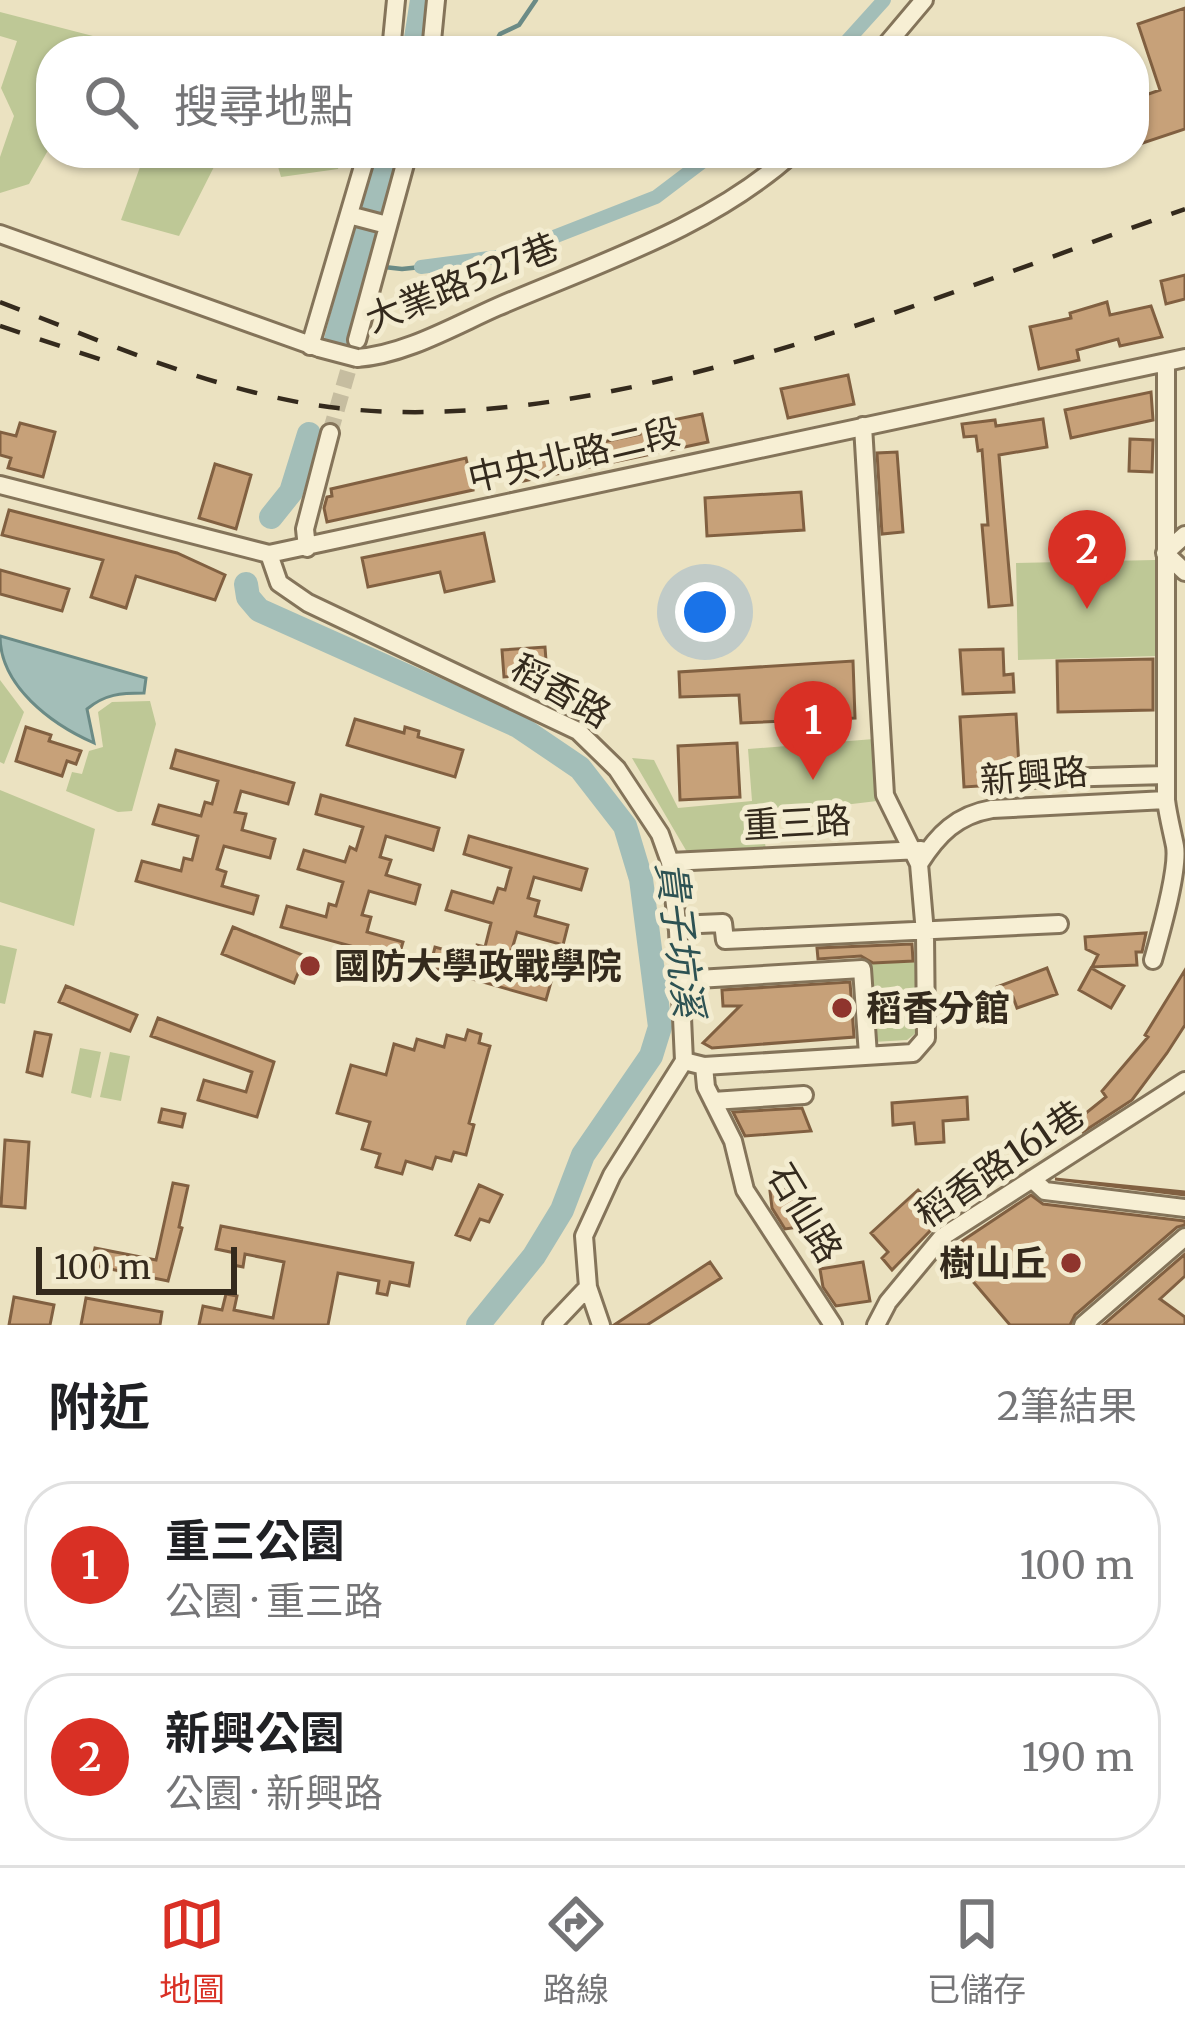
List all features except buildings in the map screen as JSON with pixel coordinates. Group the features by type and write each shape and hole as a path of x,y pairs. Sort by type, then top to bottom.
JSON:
{"street":[{"path":"392,36 396,0"},
{"path":"432,36 436,0"},
{"path":"894,36 924,0"},
{"path":"315,347 363,168"},
{"path":"357,349 404,168"},
{"name":"大業路527巷","path":"0,234 315,347 382,354 707,216 777,168"},
{"path":"349,215 387,225"},
{"name":"中央北路二段","path":"0,485 269,554 1185,358"},
{"path":"1154,960 1165,921 1177,831 1166,800 1166,364"},
{"path":"602,1325 588,1287 584,1235 590,1216 684,1061 704,1066 913,1053 926,1038 920,855 885,795 883,778 863,426"},
{"path":"307,548 305,530 330,433"},
{"path":"1165,553 1185,535"},
{"path":"1165,553 1185,572"},
{"name":"稻香路","path":"269,554 279,583 308,603 578,731 603,752 636,794 670,862 684,1061"},
{"path":"1166,724 1185,732"},
{"path":"1022,779 1166,775"},
{"name":"新興路","path":"920,855 970,812 1166,800"},
{"name":"重三路","path":"670,862 920,855"},
{"path":"677,925 723,922 725,940 1059,923"},
{"path":"681,980 862,969 868,1055"},
{"name":"石仙路","path":"704,1066 706,1088 733,1141 745,1190 833,1325"},
{"name":"稻香路161巷","path":"876,1325 905,1280 942,1237 1185,1081"},
{"path":"713,1101 804,1095"},
{"path":"1032,1179 1045,1191 1185,1208"},
{"path":"1084,1325 1185,1238"},
{"path":"552,1325 588,1287"}],"green space":[{"path":"0,12 93,36 36,36 38,168 29,184 0,193 0,157 14,116 1,88 17,41 0,36"},
{"path":"140,168 213,168 179,236 121,220"},
{"path":"278,168 338,168 338,169 281,177"},
{"path":"1155,560 1157,656 1018,660 1016,563"},
{"path":"0,680 24,712 4,764 0,762"},
{"path":"150,701 156,724 132,811 118,812 66,791 72,772 82,774 89,751 103,747 98,712 112,702"},
{"path":"874,739 877,801 760,815 766,849 687,852 632,758 654,760 678,808 752,801 748,749"},
{"path":"0,790 95,829 74,926 0,902"},
{"path":"0,945 17,949 5,1004 0,1003"},
{"path":"915,962 917,1032 907,1040 873,1042 867,964"},
{"path":"80,1048 101,1052 91,1098 71,1093"},
{"path":"110,1052 130,1056 121,1101 100,1097"}],"water":[{"path":"0,636 146,678 144,693 114,695 87,709 94,743 45,714 18,687 2,654"}],"waterway":[{"name":"貴子坑溪","path":"416,36 422,0"},
{"path":"499,36 519,25 536,0"},
{"path":"852,36 884,0"},
{"name":"貴子坑溪","path":"336,340 382,168"},
{"path":"421,267 504,256 656,197 694,168"},
{"path":"357,264 421,267"},
{"name":"貴子坑溪","path":"271,517 291,492 309,434"},
{"name":"貴子坑溪","path":"246,584 248,597 259,610 518,726 580,768 625,826 641,879 660,1027 651,1056 583,1155 562,1210 534,1256 478,1325"},
{"name":"貴子坑溪","path":"642,882 647,879"}],"tunnel":[{"path":"330,433 355,347"}],"railway":[{"path":"0,302 187,373 303,403 410,412 521,406 635,386 750,358 865,323 1185,209"},
{"path":"0,326 114,364"}],"place":[{"name":"新興公園","path":"1087,609"},
{"name":"重三公園","path":"813,780"},
{"name":"國防大學政戰學院","path":"310,966"},
{"name":"稻香分館","path":"842,1008"},
{"name":"樹山丘","path":"1071,1263"}]}
